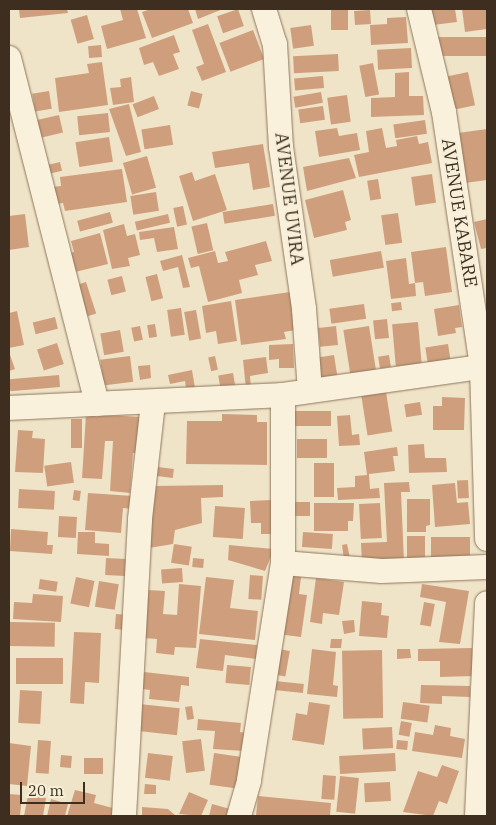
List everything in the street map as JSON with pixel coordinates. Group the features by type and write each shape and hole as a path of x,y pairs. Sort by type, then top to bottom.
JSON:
{"street":[{"name":"AVENUE UVIRA","path":"264,9 275,44 280,147 304,309 310,390"},
{"name":"AVENUE KABARE","path":"419,9 444,112 485,366 487,539"},
{"path":"9,58 97,404"},
{"path":"9,408 153,403 283,395 485,366"},
{"path":"239,816 249,780 283,563 283,395"},
{"path":"124,816 140,520 153,403"},
{"path":"283,563 382,571 487,567"},
{"path":"477,816 487,603"}],"building":[{"path":"19,9 67,9 68,13 20,18"},
{"path":"120,9 137,9 146,38 107,49 101,26 123,20"},
{"path":"151,9 188,9 193,23 152,38 142,12"},
{"path":"195,9 223,9 198,19"},
{"path":"238,9 244,26 223,33 217,16"},
{"path":"331,9 348,9 348,30 331,30"},
{"path":"455,9 457,22 433,25 430,10"},
{"path":"462,9 487,9 487,29 465,32"},
{"path":"370,10 371,24 355,25 354,11"},
{"path":"87,15 94,39 78,44 71,20"},
{"path":"406,17 408,43 371,45 370,25 387,24 387,18"},
{"path":"208,24 226,72 202,81 196,67 204,64 192,30"},
{"path":"311,25 314,46 293,49 290,28"},
{"path":"253,30 264,59 231,72 219,43"},
{"path":"174,35 180,52 173,54 179,69 159,76 153,62 144,65 139,48"},
{"path":"438,37 487,37 487,56 438,56"},
{"path":"101,45 102,57 89,58 88,46"},
{"path":"411,48 412,68 378,70 377,50"},
{"path":"338,54 339,71 294,73 293,56"},
{"path":"102,62 108,105 59,112 55,78 89,73 87,64"},
{"path":"373,63 379,94 365,97 359,66"},
{"path":"409,72 409,96 423,96 424,115 371,117 371,98 395,97 395,73"},
{"path":"468,72 475,105 453,110 446,77"},
{"path":"323,76 324,88 295,90 294,79"},
{"path":"131,77 134,102 113,105 110,88 121,87 120,79"},
{"path":"49,91 52,109 35,111 32,94"},
{"path":"191,91 203,94 199,108 187,106"},
{"path":"321,92 323,103 295,108 293,97"},
{"path":"347,95 351,122 331,125 327,98"},
{"path":"154,96 159,109 138,117 133,104"},
{"path":"129,104 141,152 126,156 109,109"},
{"path":"323,106 325,120 300,123 298,109"},
{"path":"108,113 110,132 79,135 77,116"},
{"path":"59,115 63,133 39,138 35,121"},
{"path":"425,120 427,134 395,138 393,124"},
{"path":"170,125 173,145 144,149 141,130"},
{"path":"337,128 339,136 357,133 360,150 319,157 315,131"},
{"path":"382,128 386,148 397,146 396,140 417,136 419,144 428,142 432,163 359,177 354,155 369,152 366,131"},
{"path":"487,129 487,180 465,183 458,133"},
{"path":"109,137 113,162 79,167 75,142"},
{"path":"263,144 270,187 253,190 249,163 215,168 212,152"},
{"path":"147,156 156,188 132,195 123,163"},
{"path":"349,158 356,178 307,191 303,167"},
{"path":"60,162 62,171 48,174 46,165"},
{"path":"122,169 127,202 65,211 63,203 55,204 52,187 61,186 60,177"},
{"path":"192,172 195,181 215,174 227,210 193,221 179,176"},
{"path":"432,174 436,203 415,206 411,177"},
{"path":"378,179 381,199 370,200 367,181"},
{"path":"343,190 351,220 345,222 347,230 314,238 305,200"},
{"path":"156,192 159,211 133,215 130,196"},
{"path":"273,204 275,216 225,224 223,212"},
{"path":"183,206 187,225 177,227 173,208"},
{"path":"110,212 113,223 80,231 77,221"},
{"path":"398,213 402,243 385,245 381,215"},
{"path":"25,214 29,247 9,250 9,216"},
{"path":"168,214 170,223 137,230 135,222"},
{"path":"487,219 487,248 481,249 474,222"},
{"path":"207,223 213,250 198,254 191,227"},
{"path":"124,224 127,236 135,234 140,255 128,258 130,266 112,269 103,230"},
{"path":"174,227 178,249 157,252 154,238 140,240 139,232"},
{"path":"100,233 108,264 75,272 70,253 74,252 71,241"},
{"path":"266,241 272,261 255,265 258,275 239,280 242,293 208,302 199,266 191,268 188,258 215,251 218,263 228,261 225,252"},
{"path":"446,247 452,292 425,296 423,282 415,283 411,252"},
{"path":"381,251 384,268 333,277 330,260"},
{"path":"182,255 190,287 183,288 178,267 163,271 160,261"},
{"path":"406,258 409,284 415,283 416,296 391,299 386,261"},
{"path":"157,274 163,298 151,301 145,277"},
{"path":"122,276 126,292 111,295 107,280"},
{"path":"86,282 96,313 88,316 77,285"},
{"path":"290,292 296,330 284,332 286,339 241,345 235,300"},
{"path":"231,301 237,341 218,344 216,331 206,333 202,306"},
{"path":"401,302 402,310 392,311 391,303"},
{"path":"364,304 366,319 331,324 329,309"},
{"path":"459,305 462,327 455,328 456,333 438,336 434,309"},
{"path":"181,308 185,335 171,337 167,310"},
{"path":"196,310 201,339 189,341 184,312"},
{"path":"17,311 24,345 9,348 9,313"},
{"path":"55,317 58,329 36,334 33,323"},
{"path":"387,319 389,338 375,339 373,320"},
{"path":"418,322 422,364 396,366 392,324"},
{"path":"155,324 157,337 149,338 147,325"},
{"path":"140,326 143,340 134,342 131,328"},
{"path":"336,326 338,345 320,347 318,328"},
{"path":"369,326 376,370 350,375 343,330"},
{"path":"120,330 124,352 104,355 100,333"},
{"path":"57,343 64,364 44,370 37,349"},
{"path":"293,344 294,368 279,368 279,359 269,360 269,345"},
{"path":"448,344 451,362 428,365 425,348"},
{"path":"9,352 15,369 9,371"},
{"path":"334,355 337,375 319,378 316,358"},
{"path":"389,355 391,367 380,369 378,357"},
{"path":"130,356 133,382 103,385 100,360"},
{"path":"215,356 218,370 211,371 208,357"},
{"path":"266,357 268,373 250,376 251,388 246,389 243,360"},
{"path":"150,365 151,378 140,380 138,366"},
{"path":"192,370 196,394 187,396 185,381 170,384 168,375"},
{"path":"233,373 236,390 221,392 218,376"},
{"path":"59,375 60,387 10,391 9,379"},
{"path":"386,392 392,432 368,435 361,396"},
{"path":"442,397 465,398 464,430 433,430 433,406 442,406"},
{"path":"420,402 422,415 406,417 404,405"},
{"path":"291,411 331,411 331,426 291,426"},
{"path":"86,414 141,417 139,453 133,453 130,493 110,491 113,441 105,441 102,479 82,478"},
{"path":"222,414 257,415 257,422 267,422 267,465 186,464 187,421 222,421"},
{"path":"350,415 352,435 359,434 360,445 339,446 337,416"},
{"path":"71,419 82,419 82,448 71,448"},
{"path":"18,430 33,431 32,438 45,439 43,473 15,472"},
{"path":"297,439 327,439 327,458 297,458"},
{"path":"424,444 425,458 446,458 447,472 409,473 408,445"},
{"path":"397,447 398,456 393,456 395,471 369,474 370,489 379,488 380,498 338,500 337,488 355,487 355,476 367,475 364,452"},
{"path":"71,462 74,483 47,487 44,466"},
{"path":"314,463 334,463 334,497 314,497"},
{"path":"158,467 174,469 173,478 157,476"},
{"path":"468,480 469,498 458,499 457,481"},
{"path":"409,482 410,492 401,492 404,562 362,564 361,543 387,542 384,483"},
{"path":"455,483 457,503 468,502 470,524 435,527 432,485"},
{"path":"223,485 223,497 201,498 202,523 175,530 173,544 149,548 153,486"},
{"path":"19,489 55,491 54,510 18,508"},
{"path":"74,490 81,491 80,501 73,500"},
{"path":"88,493 133,496 132,509 123,508 121,533 85,530"},
{"path":"407,499 430,499 430,525 426,526 426,532 407,532"},
{"path":"272,500 273,534 261,534 261,523 251,523 250,501"},
{"path":"289,502 310,502 310,516 289,516"},
{"path":"314,503 354,503 353,521 348,521 348,531 314,531"},
{"path":"380,503 382,538 361,539 359,504"},
{"path":"215,506 245,508 243,539 213,537"},
{"path":"59,516 77,517 76,538 58,537"},
{"path":"11,529 48,532 47,545 53,545 52,554 10,551"},
{"path":"78,532 95,532 95,543 109,544 109,556 77,554"},
{"path":"303,532 333,534 332,549 302,547"},
{"path":"407,536 425,536 425,561 407,561"},
{"path":"431,537 470,537 470,557 431,557"},
{"path":"174,544 192,547 189,566 171,563"},
{"path":"347,544 350,558 344,559 342,545"},
{"path":"229,545 274,549 265,571 228,560"},
{"path":"106,558 126,559 125,576 105,575"},
{"path":"193,558 204,559 203,568 192,567"},
{"path":"182,568 183,582 162,583 161,569"},
{"path":"250,575 263,576 261,600 248,599"},
{"path":"285,575 301,577 299,594 307,595 301,637 277,634"},
{"path":"76,577 95,581 89,607 70,603"},
{"path":"206,577 234,580 230,608 258,611 255,640 199,634"},
{"path":"316,578 344,582 339,615 323,613 322,624 310,622"},
{"path":"40,579 58,582 56,592 38,589"},
{"path":"99,581 119,584 115,610 95,607"},
{"path":"179,584 201,586 196,648 175,647 174,655 156,653 157,639 142,638 147,590 165,591 163,614 177,615"},
{"path":"422,584 469,591 460,644 439,642 446,602 420,597"},
{"path":"33,594 63,596 61,622 13,619 14,602 32,603"},
{"path":"362,601 382,603 381,615 389,616 387,638 359,636"},
{"path":"424,602 435,604 431,627 420,625"},
{"path":"116,614 127,615 126,630 115,629"},
{"path":"354,620 355,632 344,634 342,621"},
{"path":"10,622 55,623 55,647 10,646"},
{"path":"74,632 101,633 99,683 85,682 84,704 70,703"},
{"path":"200,639 257,645 256,659 225,655 223,671 196,668"},
{"path":"331,639 342,639 341,648 330,648"},
{"path":"472,648 473,676 440,677 440,661 418,661 418,649"},
{"path":"279,649 290,651 285,677 274,675"},
{"path":"312,649 336,652 333,685 338,686 337,697 307,694"},
{"path":"397,649 410,649 411,658 397,659"},
{"path":"382,650 383,718 343,719 342,651"},
{"path":"16,658 63,658 63,684 16,684"},
{"path":"227,665 251,667 249,685 225,683"},
{"path":"144,672 189,677 189,686 181,685 179,702 149,699 150,690 142,689"},
{"path":"275,681 304,684 303,693 274,690"},
{"path":"421,685 470,686 470,697 442,696 442,704 420,703"},
{"path":"20,690 42,691 40,724 18,723"},
{"path":"309,702 330,705 324,745 292,740 296,713 307,715"},
{"path":"403,702 430,706 427,723 401,719"},
{"path":"139,704 180,708 177,735 136,731"},
{"path":"192,706 194,719 187,720 185,707"},
{"path":"198,719 241,723 240,732 246,733 244,751 213,749 215,731 197,730"},
{"path":"401,721 412,723 409,737 399,735"},
{"path":"435,725 451,728 450,736 465,739 462,758 412,751 415,732 433,735"},
{"path":"392,727 393,748 363,750 362,729"},
{"path":"201,739 205,771 186,773 182,741"},
{"path":"38,740 51,741 49,774 36,773"},
{"path":"397,740 408,741 407,750 396,749"},
{"path":"9,743 31,746 27,786 9,784"},
{"path":"148,753 173,756 170,781 145,778"},
{"path":"214,753 242,757 237,789 210,785"},
{"path":"395,753 396,771 340,774 339,756"},
{"path":"61,755 72,756 71,768 60,767"},
{"path":"84,758 103,758 103,774 84,774"},
{"path":"442,765 459,771 447,804 439,801 433,816 403,812 418,771 437,777"},
{"path":"323,775 336,776 334,800 321,799"},
{"path":"340,776 359,778 355,814 336,812"},
{"path":"390,782 391,801 365,802 364,783"},
{"path":"145,784 156,785 156,794 144,794"},
{"path":"75,790 96,795 94,803 120,810 118,816 67,816"},
{"path":"189,792 208,800 201,816 179,814"},
{"path":"9,794 22,795 20,816 9,816"},
{"path":"28,795 46,798 43,816 24,816"},
{"path":"258,796 331,803 330,816 256,816"},
{"path":"51,799 68,804 65,816 47,816"},
{"path":"212,804 230,809 229,816 209,816"},
{"path":"142,807 168,809 176,816 142,816"}]}
